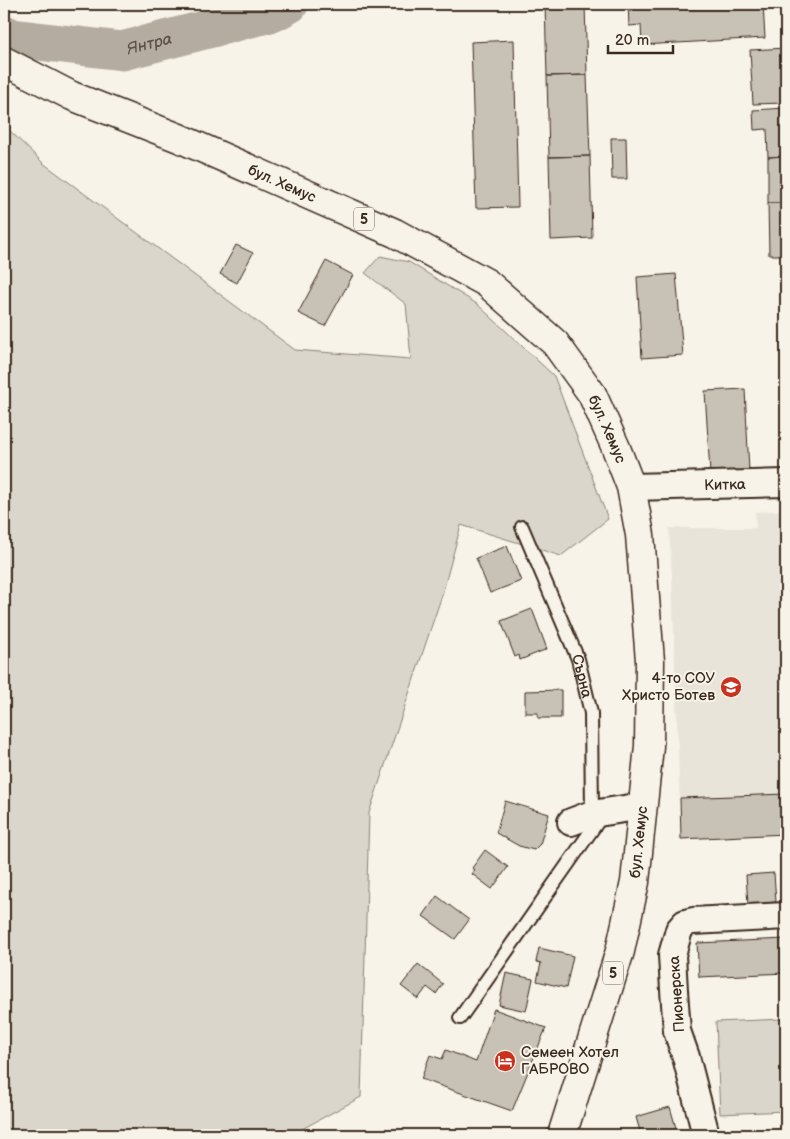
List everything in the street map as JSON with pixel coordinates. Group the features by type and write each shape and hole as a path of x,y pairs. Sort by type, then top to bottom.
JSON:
{"main road":[{"name":"бул. Хемус","path":"4,61 72,96 179,138 396,233 487,283 555,343 592,394 632,487 640,535 650,661 649,746 635,882 620,951 562,1135"}],"street":[{"name":"Китка","path":"632,487 786,483"},
{"path":"589,816 643,806"},
{"name":"Пионерска","path":"706,1135 686,1057 677,1031 672,955 679,930 685,923 693,920 786,916"}],"lane":[{"name":"Сърна","path":"522,527 578,659 591,713 589,816"},
{"path":"460,1018 589,816"}],"shaded area":[{"path":"4,125 43,163 295,350 411,359 406,304 365,273 380,256 409,262 477,304 554,376 608,519 561,556 461,525 442,595 369,813 361,1097 291,1135 4,1135"},
{"name":"4-то СОУ Христо Ботев","path":"786,510 786,834 681,839 669,528 756,528 755,512"},
{"path":"783,1019 786,1111 720,1114 716,1022"}],"building":[{"path":"545,4 585,4 587,75 547,76"},
{"path":"628,4 677,4 677,9 706,7 705,4 763,4 765,38 642,45 641,25 629,26"},
{"path":"514,40 518,207 476,208 471,42"},
{"path":"786,48 786,103 753,104 750,50"},
{"path":"587,75 590,156 549,157 547,76"},
{"path":"786,108 786,156 768,157 767,129 754,130 753,110"},
{"path":"611,138 626,138 627,179 612,179"},
{"path":"590,156 592,238 551,240 549,157"},
{"path":"786,156 786,203 768,203 768,157"},
{"path":"768,203 786,203 786,255 769,255"},
{"path":"236,245 253,253 237,283 220,274"},
{"path":"326,261 353,275 325,326 298,313"},
{"path":"676,274 683,355 642,358 637,277"},
{"path":"745,389 749,471 710,473 705,391"},
{"path":"507,546 521,581 490,593 476,558"},
{"path":"532,609 547,649 520,660 519,655 515,657 501,621"},
{"path":"561,690 561,718 538,718 538,713 525,713 525,691"},
{"path":"786,794 786,834 681,839 680,798"},
{"path":"505,801 549,814 540,844 534,850 519,846 496,833"},
{"path":"485,850 508,867 492,889 472,874 475,870 472,868"},
{"path":"774,873 776,902 748,905 746,875"},
{"path":"437,896 469,920 455,939 423,916"},
{"path":"786,939 786,973 699,977 697,943"},
{"path":"539,948 573,956 566,988 537,981 541,963 536,962"},
{"path":"418,964 443,984 436,994 427,987 418,999 401,986"},
{"path":"506,973 533,979 526,1011 499,1005"},
{"name":"Семеен Хотел ГАБРОВО","path":"494,1009 546,1028 512,1111 421,1079 430,1055 442,1059 446,1050 476,1062"},
{"path":"670,1107 678,1135 641,1135 636,1117"}],"waterway":[{"name":"Янтра","path":"4,34 12,38 122,51 274,12 289,4"}],"place":[{"name":"4-то СОУ Христо Ботев","path":"731,687"},
{"name":"Семеен Хотел ГАБРОВО","path":"505,1061"}]}
